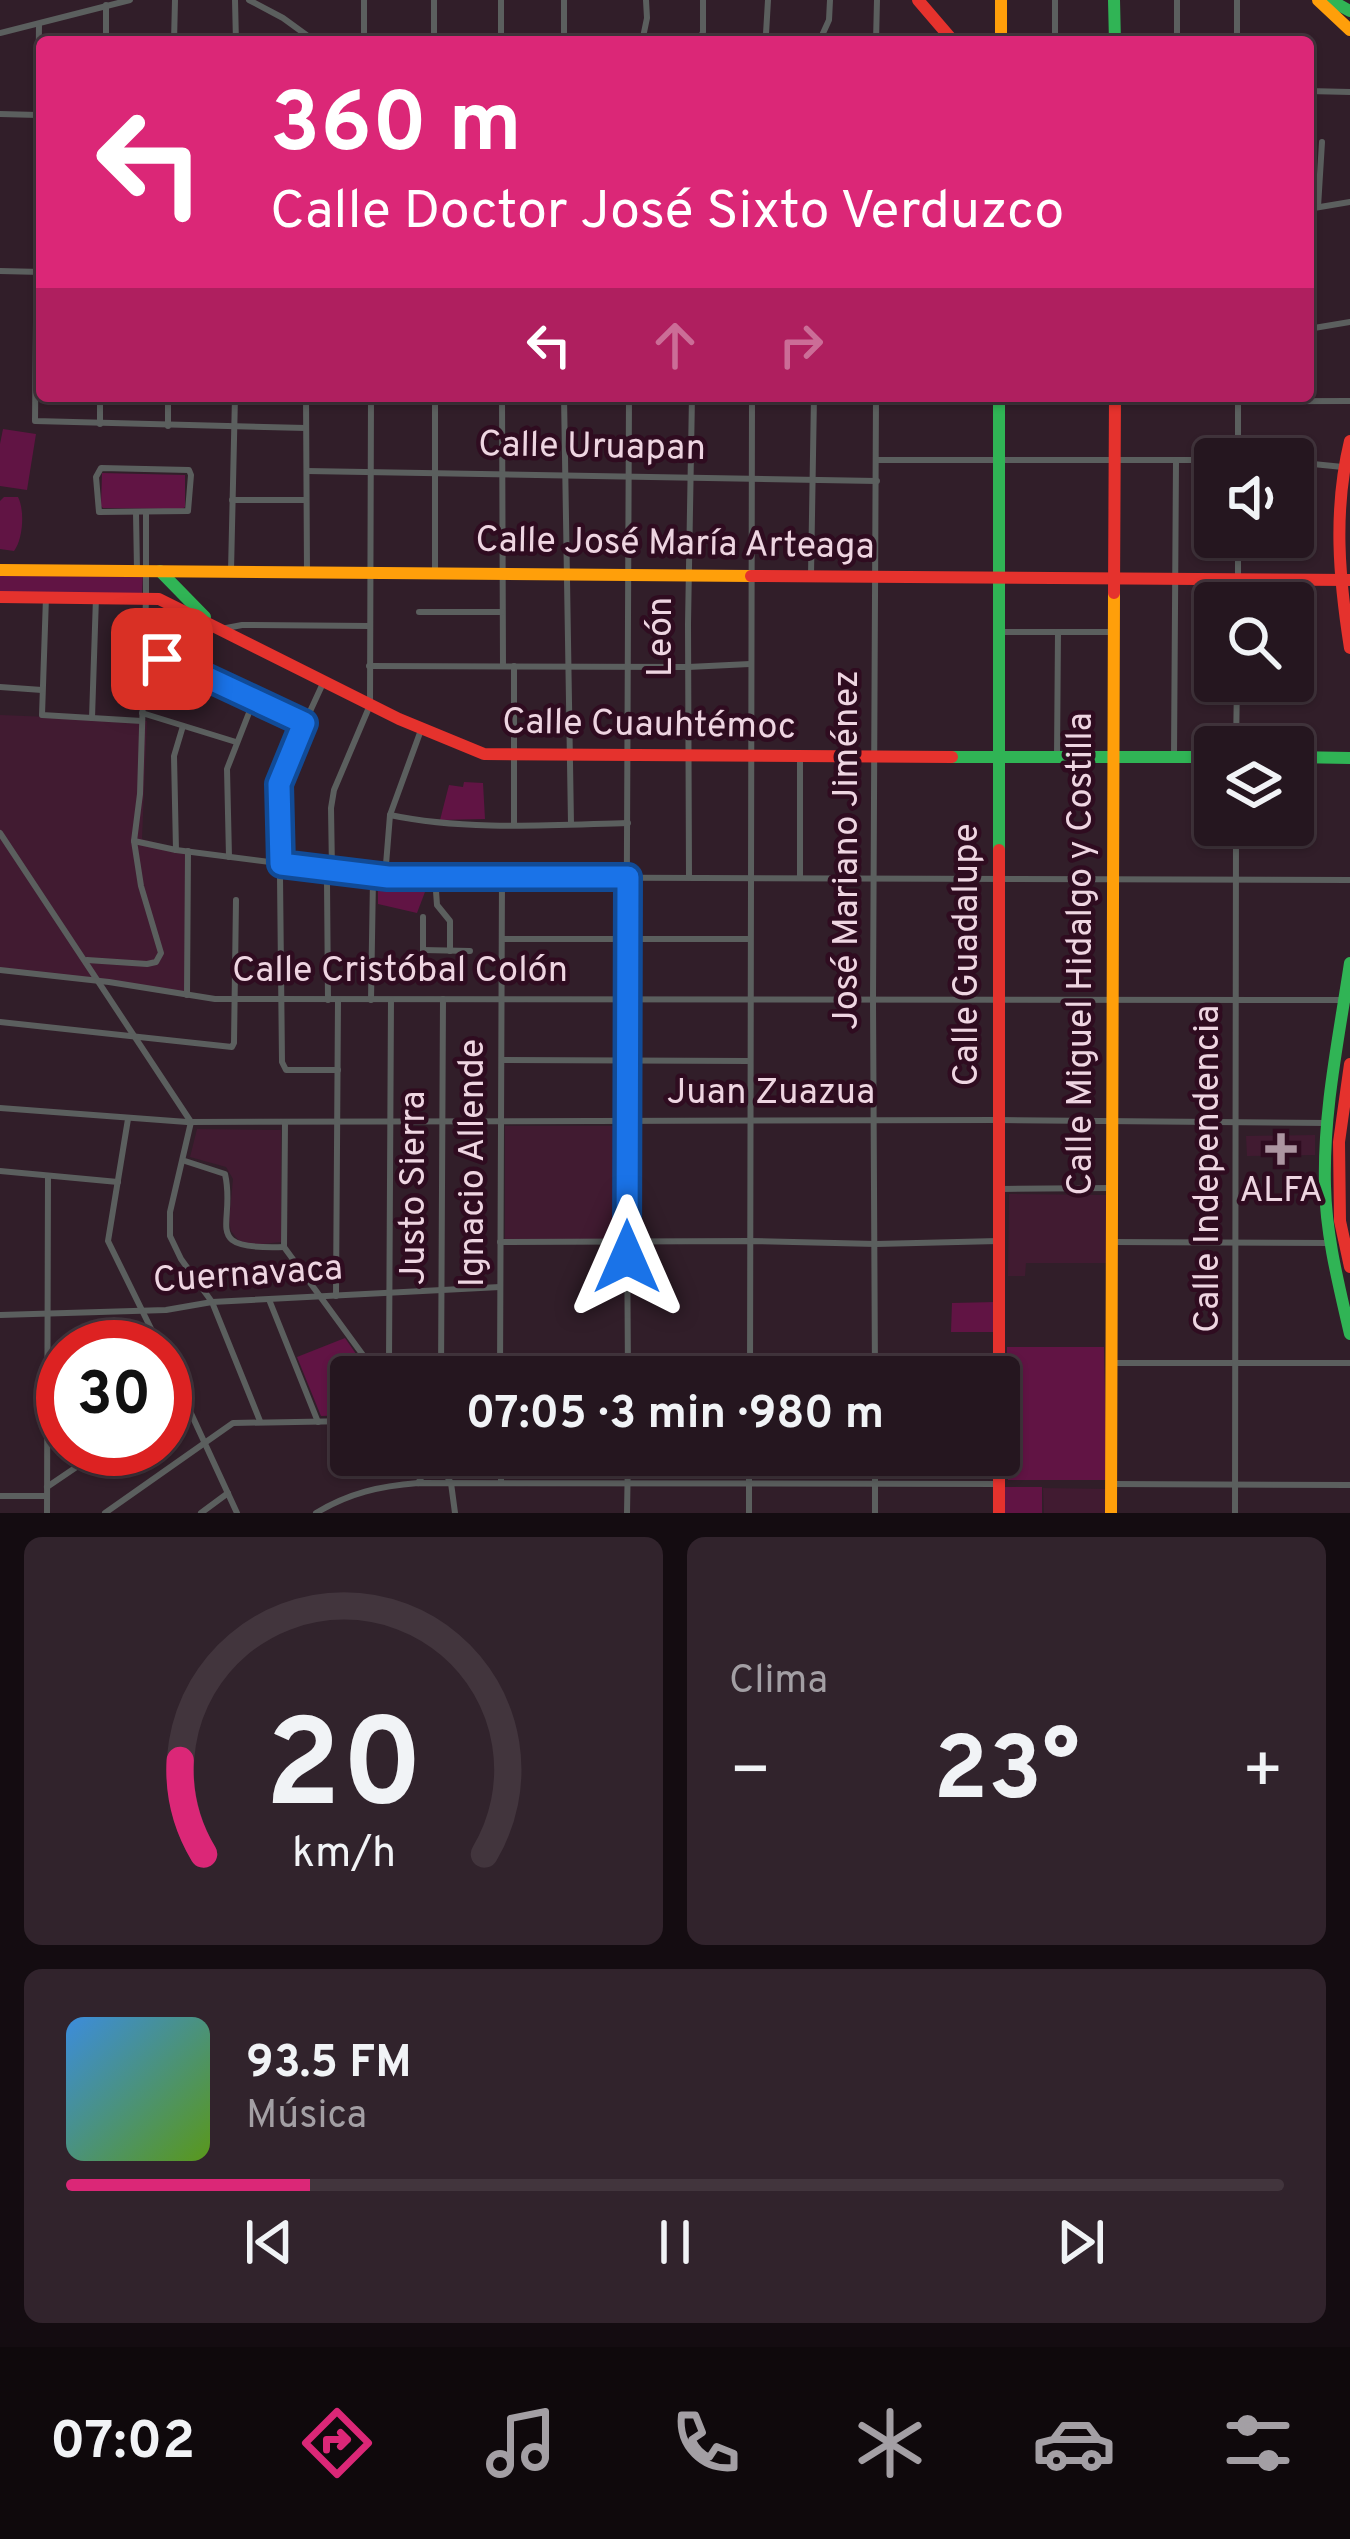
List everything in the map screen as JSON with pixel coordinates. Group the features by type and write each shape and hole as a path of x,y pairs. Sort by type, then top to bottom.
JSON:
{"main road":[{"path":"918,0 949,36"},
{"path":"1000,36 1001,0"},
{"path":"1114,0 1115,36"},
{"path":"1318,0 1350,30"},
{"path":"1330,0 1350,11"},
{"name":"Calle Guadalupe","path":"999,402 1000,1356"},
{"name":"Calle Miguel Hidalgo y Costilla","path":"1111,1513 1115,402"},
{"path":"1350,441 1336,518 1350,648"},
{"name":"Calle José María Arteaga","path":"0,570 1344,580"},
{"path":"146,598 152,572 217,627"},
{"path":"0,597 46,597"},
{"name":"Calle Cuauhtémoc","path":"46,597 159,599 370,705 484,754 1194,757"},
{"path":"1314,757 1350,758"},
{"path":"1344,1255 1325,1188 1327,1124 1350,964"},
{"path":"1350,1064 1340,1132 1339,1186 1350,1334"},
{"path":"1339,1186 1350,1210"},
{"name":"Calle Guadalupe","path":"999,1513 1000,1476"}],"street":[{"path":"0,33 130,0"},
{"path":"174,36 175,0"},
{"path":"235,0 236,36"},
{"path":"249,0 308,36"},
{"path":"364,0 364,36"},
{"path":"434,0 434,36"},
{"path":"501,0 502,36"},
{"path":"563,36 564,0"},
{"path":"643,36 646,0"},
{"path":"701,36 703,0"},
{"path":"763,36 768,0"},
{"path":"822,36 830,0"},
{"path":"876,36 878,0"},
{"path":"1055,0 1055,36"},
{"path":"1177,0 1177,36"},
{"path":"1237,0 1238,36"},
{"path":"106,5 106,36"},
{"path":"39,24 39,36"},
{"path":"1314,92 1350,92"},
{"path":"0,114 36,115"},
{"path":"1314,201 1322,142"},
{"path":"1314,208 1350,202"},
{"path":"0,272 36,272"},
{"path":"1314,327 1350,322"},
{"path":"36,384 35,422 306,428"},
{"path":"1314,400 1350,401"},
{"path":"100,402 100,424"},
{"path":"168,402 168,426"},
{"path":"231,571 235,402"},
{"path":"306,402 307,572"},
{"path":"328,1000 332,800 370,705 370,402"},
{"path":"435,573 436,402"},
{"path":"502,402 502,666"},
{"path":"564,402 571,824"},
{"path":"628,1356 629,402"},
{"name":"León","path":"689,878 692,402"},
{"path":"750,1356 752,402"},
{"path":"811,575 814,402"},
{"name":"José Mariano Jiménez","path":"875,1356 877,402"},
{"path":"1238,402 1238,438"},
{"path":"877,460 1194,460"},
{"path":"1174,757 1176,460"},
{"path":"1314,464 1343,466"},
{"path":"98,470 189,470 188,512 141,513 99,512 98,470"},
{"name":"Calle Uruapan","path":"307,471 877,481"},
{"path":"232,500 306,500"},
{"path":"141,513 152,572"},
{"path":"1238,558 1238,580"},
{"path":"46,597 42,715 142,717 236,742"},
{"path":"92,718 96,597"},
{"path":"84,960 137,964 159,958 160,944 141,886 134,841 139,813 146,598"},
{"path":"418,612 502,612"},
{"path":"217,627 370,626"},
{"path":"998,632 1114,632"},
{"path":"1057,757 1058,632"},
{"path":"144,659 172,662 304,723"},
{"path":"370,666 750,664"},
{"path":"514,667 514,824"},
{"path":"324,681 279,784 281,1000 284,1069 338,1070"},
{"path":"0,687 42,690"},
{"path":"229,857 226,777 254,700"},
{"path":"176,850 174,756 183,726"},
{"path":"385,877 390,815 422,728"},
{"path":"800,757 800,878"},
{"path":"390,815 424,821 628,823"},
{"path":"0,833 191,1122 172,1202 170,1235 212,1302 260,1420"},
{"path":"134,841 385,877 1350,880"},
{"name":"Calle Independencia","path":"1235,1513 1236,846"},
{"path":"187,995 188,851"},
{"path":"371,1000 373,876"},
{"path":"436,877 437,905 450,921 450,951"},
{"name":"Ignacio Allende","path":"500,1356 502,877"},
{"path":"0,1022 233,1046 236,900"},
{"path":"423,917 423,969"},
{"path":"502,939 750,939"},
{"path":"423,950 470,951"},
{"name":"Calle Cristóbal Colón","path":"0,970 235,1000 1347,1000"},
{"name":"Justo Sierra","path":"442,999 442,1356"},
{"path":"336,1297 338,1000"},
{"path":"389,1356 391,1000"},
{"path":"502,1060 750,1061"},
{"name":"Juan Zuazua","path":"0,1108 191,1122 1112,1120 1327,1124"},
{"path":"128,1119 108,1243 147,1320"},
{"path":"285,1123 284,1247 364,1356"},
{"path":"184,1161 225,1174 224,1225 233,1240 248,1247 284,1247"},
{"path":"0,1171 118,1182"},
{"path":"48,1176 48,1320"},
{"path":"998,1189 1111,1188"},
{"path":"500,1242 998,1241"},
{"path":"1111,1242 1235,1242 1344,1255"},
{"name":"Cuernavaca","path":"0,1315 143,1311 212,1302 500,1287"},
{"path":"269,1300 318,1422"},
{"path":"1112,1363 1350,1363"},
{"path":"192,1415 238,1513"},
{"path":"105,1513 233,1423 330,1422"},
{"path":"47,1476 47,1513"},
{"path":"0,1496 47,1491 67,1476"},
{"path":"418,1483 422,1476"},
{"path":"447,1476 454,1513"},
{"path":"501,1476 501,1484"},
{"path":"627,1513 628,1476"},
{"path":"749,1476 749,1513"},
{"path":"875,1476 875,1513"},
{"path":"316,1513 373,1488 418,1483 1000,1484"},
{"path":"1112,1484 1350,1485"},
{"path":"201,1513 228,1493"}],"shaded area":[{"path":"3,429 36,434 27,490 0,486"},
{"path":"102,473 185,475 185,507 103,508"},
{"path":"18,497 22,510 14,551 0,549 0,501"},
{"path":"0,572 143,573 142,594 0,594"},
{"path":"0,715 147,721 142,839 187,851 187,995 0,970"},
{"path":"464,782 483,783 485,819 440,820 449,785 463,787"},
{"path":"381,883 428,884 417,913 378,904"},
{"path":"505,1126 622,1126 621,1239 505,1240"},
{"path":"197,1129 281,1130 281,1242 254,1245 239,1241 231,1231 233,1179 226,1167 190,1157"},
{"name":"ALFA","path":"1315,1135 1315,1155 1247,1156 1246,1136"},
{"path":"1009,1194 1106,1195 1106,1263 1026,1263 1025,1276 1008,1276"},
{"path":"996,1302 997,1332 951,1332 952,1303"},
{"path":"345,1338 357,1356 330,1356 330,1416 321,1416 297,1357"},
{"path":"1007,1347 1104,1347 1107,1480 1008,1480 1008,1476 1020,1476 1020,1356 1007,1356"},
{"path":"1004,1487 1042,1487 1042,1513 1004,1513"},
{"path":"1043,1488 1108,1489 1108,1513 1044,1513"}],"traffic: fast":[{"path":"1114,0 1115,36"},
{"path":"1330,0 1350,11"},
{"path":"999,402 999,850"},
{"path":"160,571 205,617"},
{"path":"952,757 1194,757"},
{"path":"1314,757 1350,758"},
{"path":"1350,963 1325,1158 1330,1242 1350,1334"}],"traffic: slow":[{"path":"1001,0 1001,36"},
{"path":"1318,0 1350,30"},
{"path":"0,570 751,576"},
{"path":"1111,1513 1114,593"}],"traffic: jam":[{"path":"918,0 949,36"},
{"path":"1114,593 1115,402"},
{"path":"1350,441 1341,493 1340,544 1350,648"},
{"path":"751,576 1350,580"},
{"path":"0,597 159,599 399,719 484,754 952,757"},
{"path":"999,850 999,1513"},
{"path":"1350,1064 1339,1142 1340,1221 1350,1267"}],"place":[{"name":"ALFA","path":"1281,1149"}],"route":[{"path":"162,659 304,723 279,784 281,864 388,877 628,877 627,1257"}]}
